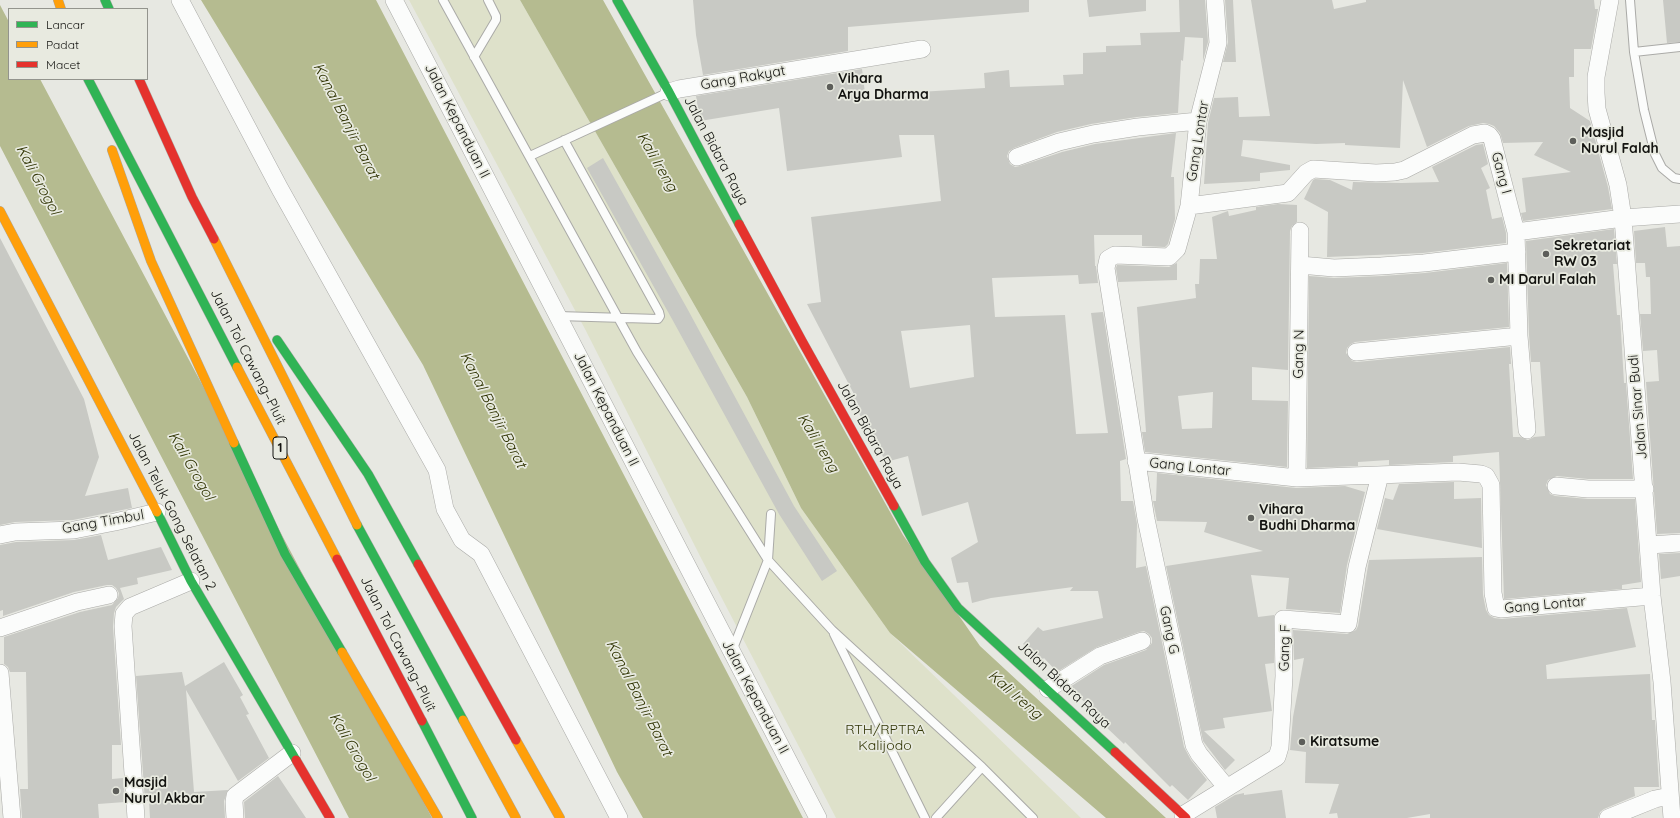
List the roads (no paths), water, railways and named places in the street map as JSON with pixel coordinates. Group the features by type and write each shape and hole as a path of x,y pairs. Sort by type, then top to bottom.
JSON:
{"main road":[{"name":"Jalan Bidara Raya","path":"617,0 665,94 925,562 958,608 1048,689 1184,816"},
{"path":"88,80 151,260 285,554 438,818"},
{"name":"Jalan Tol Cawang–Pluit","path":"89,80 472,818"},
{"name":"Jalan Tol Cawang–Pluit","path":"139,80 192,198 234,277 342,497 516,818"},
{"name":"Jalan Teluk Gong Selatan 2","path":"0,211 157,512 191,581 330,818"},
{"path":"234,277 368,474 560,818"}],"street":[{"path":"180,0 280,189 437,470 444,509 462,540 481,554 619,818"},
{"name":"Jalan Kepanduan II","path":"394,0 818,818"},
{"name":"Gang Lontar","path":"1215,0 1218,42 1198,121 1189,206 1179,244 1173,255 1169,257 1116,255 1111,257 1106,263 1136,461 1297,478 1458,472 1477,473 1486,476 1489,480 1491,491 1493,593 1495,605 1498,609 1652,596"},
{"name":"Jalan Sinar Budi","path":"1610,0 1596,77 1596,93 1598,108 1618,185 1623,218 1645,489 1652,596 1662,682 1670,796 1674,815"},
{"name":"Gang Rakyat","path":"665,94 680,89 922,49"},
{"path":"1017,157 1059,142 1093,134 1138,127 1198,121"},
{"name":"Gang I","path":"1189,206 1288,193 1306,172 1313,169 1376,173 1404,170 1473,135 1485,133 1492,139 1516,232 1519,336 1526,430"},
{"path":"1516,232 1623,218 1680,214"},
{"name":"Gang N","path":"1297,478 1300,231"},
{"path":"1300,265 1334,268 1424,264 1517,252"},
{"path":"1356,352 1519,336"},
{"name":"Gang G","path":"1136,461 1146,519 1194,745 1199,754 1227,788"},
{"name":"Gang F","path":"1184,816 1277,757 1280,747 1284,676 1283,619 1348,624 1357,568 1380,475"},
{"path":"1556,486 1588,489 1645,489"},
{"name":"Gang Timbul","path":"0,535 15,532 74,530 157,512"},
{"path":"1649,545 1680,543"},
{"path":"136,818 123,626 124,614 130,606 191,581"},
{"path":"0,628 77,602 109,595"},
{"path":"1048,689 1100,656 1142,641"},
{"path":"0,673 12,818"},
{"path":"235,818 235,796 292,753"},
{"path":"1608,818 1655,799 1670,796"}],"lane":[{"path":"443,0 637,352 768,560 832,630 982,767 1033,818"},
{"path":"474,57 496,20 496,16 488,0"},
{"path":"1630,0 1634,52 1644,110 1655,154 1662,168 1674,178 1680,179"},
{"path":"1634,52 1680,47"},
{"name":"Gang Rakyat","path":"530,156 588,128 665,94"},
{"path":"558,316 658,319 660,314 564,140"},
{"path":"732,652 768,560 771,514"},
{"path":"832,630 925,818"},
{"path":"936,818 982,767"}],"water":[{"name":"Kanal Banjir Barat","path":"201,0 376,0 803,818 643,818 617,772 423,365"},
{"name":"Kali Ireng","path":"520,0 603,0 903,535 980,646 1166,818 1106,818 890,633 801,508 747,397"},
{"name":"Kali Grogol","path":"0,5 8,20 8,80 41,80 432,818 349,818 0,146"}],"place":[{"name":"Vihara Arya Dharma","path":"830,87"},
{"name":"Masjid Nurul Falah","path":"1573,141"},
{"name":"Sekretariat RW 03","path":"1546,254"},
{"name":"MI Darul Falah","path":"1491,280"},
{"name":"Vihara Budhi Dharma","path":"1251,518"},
{"name":"Kiratsume","path":"1302,742"},
{"name":"Masjid Nurul Akbar","path":"116,791"}],"park label":[{"name":"RTH/RPTRA Kalijodo","path":"885,738"}]}
